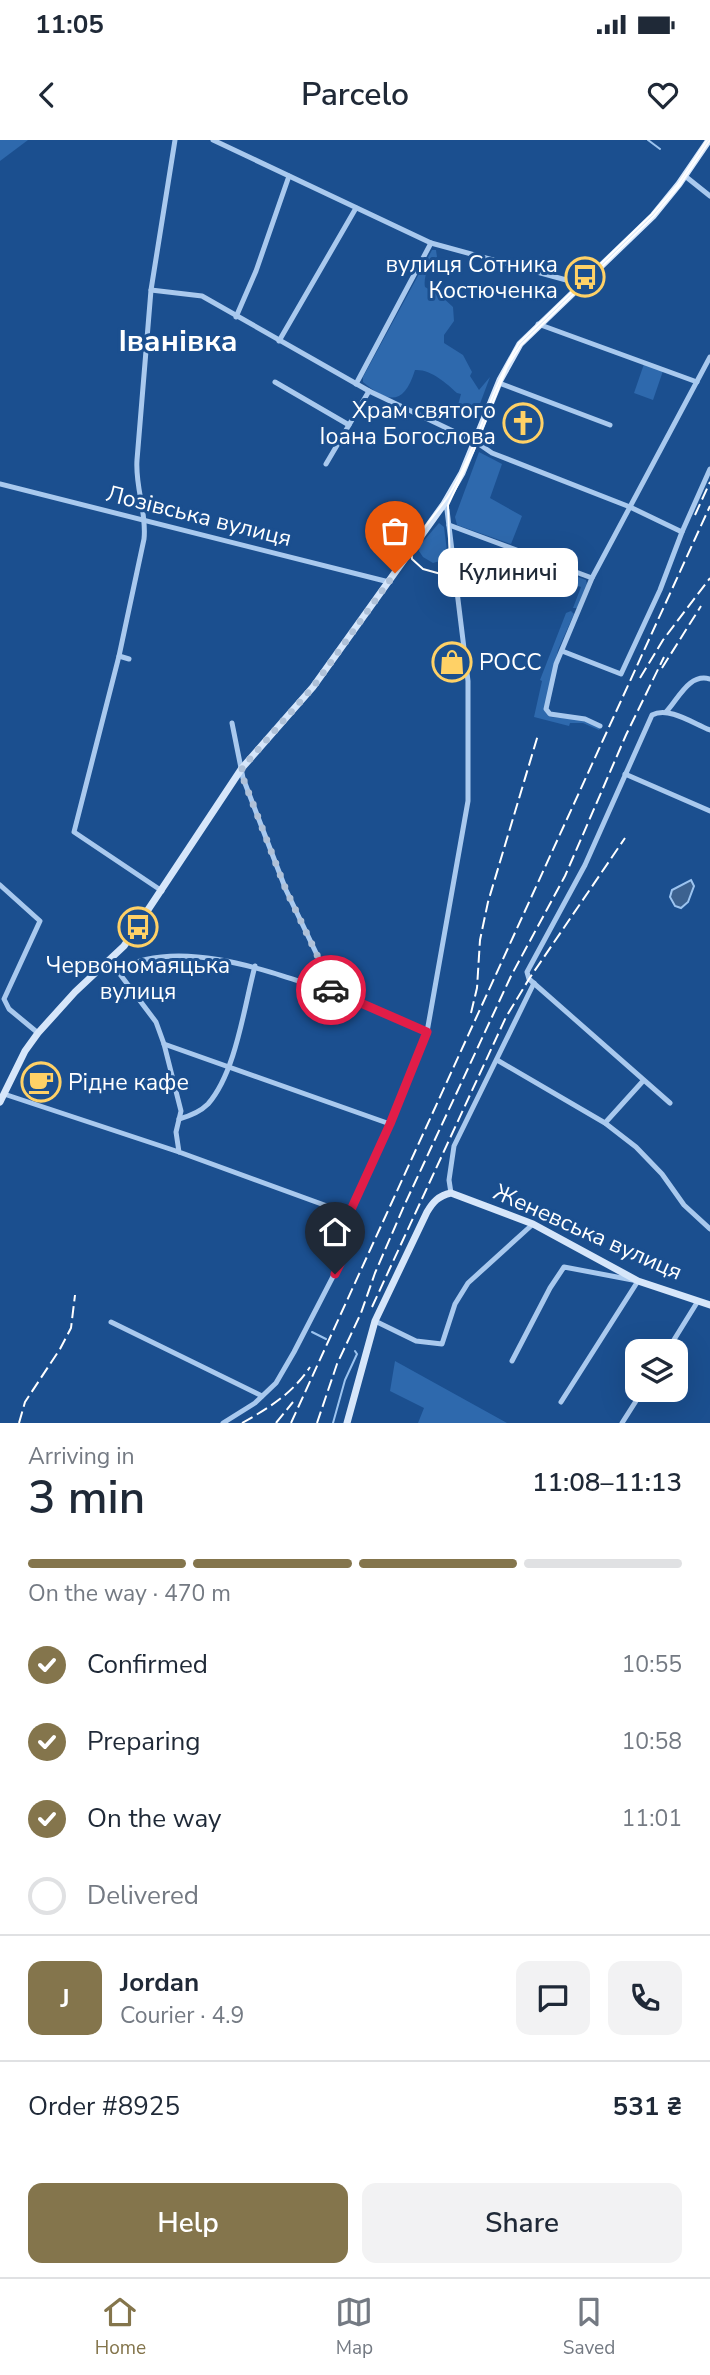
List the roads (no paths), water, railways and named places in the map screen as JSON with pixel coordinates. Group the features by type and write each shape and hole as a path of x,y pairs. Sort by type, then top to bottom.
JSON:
{"street":[{"path":"162,891 74,832 119,656 144,539 146,522 136,477 151,290 175,140"},
{"path":"213,140 430,243 579,285"},
{"path":"223,1423 255,1403 276,1383 356,1232 357,1223 349,1214 180,1152 3,1092 38,1033 75,992 124,946 242,768 313,687 444,504 462,473 499,383 520,344 653,216 709,140"},
{"path":"236,317 256,271 289,176"},
{"path":"685,176 710,195"},
{"path":"279,341 356,208"},
{"path":"356,384 430,243"},
{"path":"151,290 202,296 356,384 476,442 492,453 630,507 682,532"},
{"path":"538,324 697,382"},
{"path":"600,726 585,719 550,714 546,709 556,664 592,578 710,357"},
{"path":"275,382 349,425"},
{"path":"499,383 610,425"},
{"path":"326,464 369,391"},
{"path":"562,651 621,674 660,590 710,469"},
{"name":"Лозівська вулиця","path":"0,484 389,582"},
{"path":"349,1214 390,1124 427,1032 468,801 468,681 447,509 444,504"},
{"path":"449,525 592,578"},
{"path":"119,656 129,659"},
{"path":"666,712 689,682 702,677 710,679"},
{"path":"670,1103 534,984 527,972 584,865 650,719 656,712 666,712 710,730"},
{"path":"232,723 243,778 286,890 330,982 331,992"},
{"path":"625,774 710,811"},
{"path":"0,885 40,921 4,999 7,1006 38,1033"},
{"path":"119,970 135,961 188,956 255,966 331,992 427,1032"},
{"path":"110,961 156,1022 181,1111 176,1132 180,1152"},
{"path":"179,1119 191,1116 210,1102 229,1067 255,966"},
{"path":"347,1423 375,1321 427,1212 436,1198 451,1193 449,1180 454,1146 534,984"},
{"path":"164,1044 390,1124"},
{"path":"497,1060 604,1123 636,1147 662,1174 684,1205 710,1229"},
{"path":"604,1123 643,1081"},
{"name":"Женевська вулиця","path":"451,1193 533,1224 638,1281 710,1306"},
{"path":"375,1321 416,1341 442,1344 455,1304 468,1283 533,1224"},
{"path":"512,1361 564,1267 638,1281 561,1402"},
{"path":"674,1339 698,1301"},
{"path":"111,1322 262,1396"},
{"path":"622,1423 635,1402"}],"waterway":[{"path":"648,140 660,149"},
{"path":"312,1332 326,1339"},
{"path":"333,1423 345,1380 357,1354 355,1351"}],"tram line":[{"path":"707,140 678,184 652,214 519,343 499,380 459,477 415,544 412,559 423,569 441,574 450,565 448,505 474,450 507,367 521,345 654,216 680,185 710,140"}],"railway":[{"path":"695,515 710,482"},
{"path":"291,1423 710,506"},
{"path":"640,678 663,640 710,578"},
{"path":"662,668 701,606"},
{"path":"317,1423 337,1364 361,1313 404,1206 511,976 565,876 626,735 664,657"},
{"path":"471,1013 477,988 480,940 488,902 538,735"},
{"path":"372,1307 506,1017 625,838"},
{"path":"19,1423 25,1402 71,1328 75,1295"},
{"path":"242,1423 280,1399 310,1367"},
{"path":"276,1423 293,1402"}],"place":[{"name":"вулиця Сотника Костюченка","path":"585,277"},
{"name":"Храм святого Іоана Богослова","path":"523,423"},
{"name":"Кулиничі","path":"395,573"},
{"name":"РОСС","path":"452,662"},
{"name":"Червономаяцька вулиця","path":"138,927"},
{"name":"Рідне кафе","path":"41,1082"}],"district":[{"name":"Іванівка","path":"178,341"}]}
